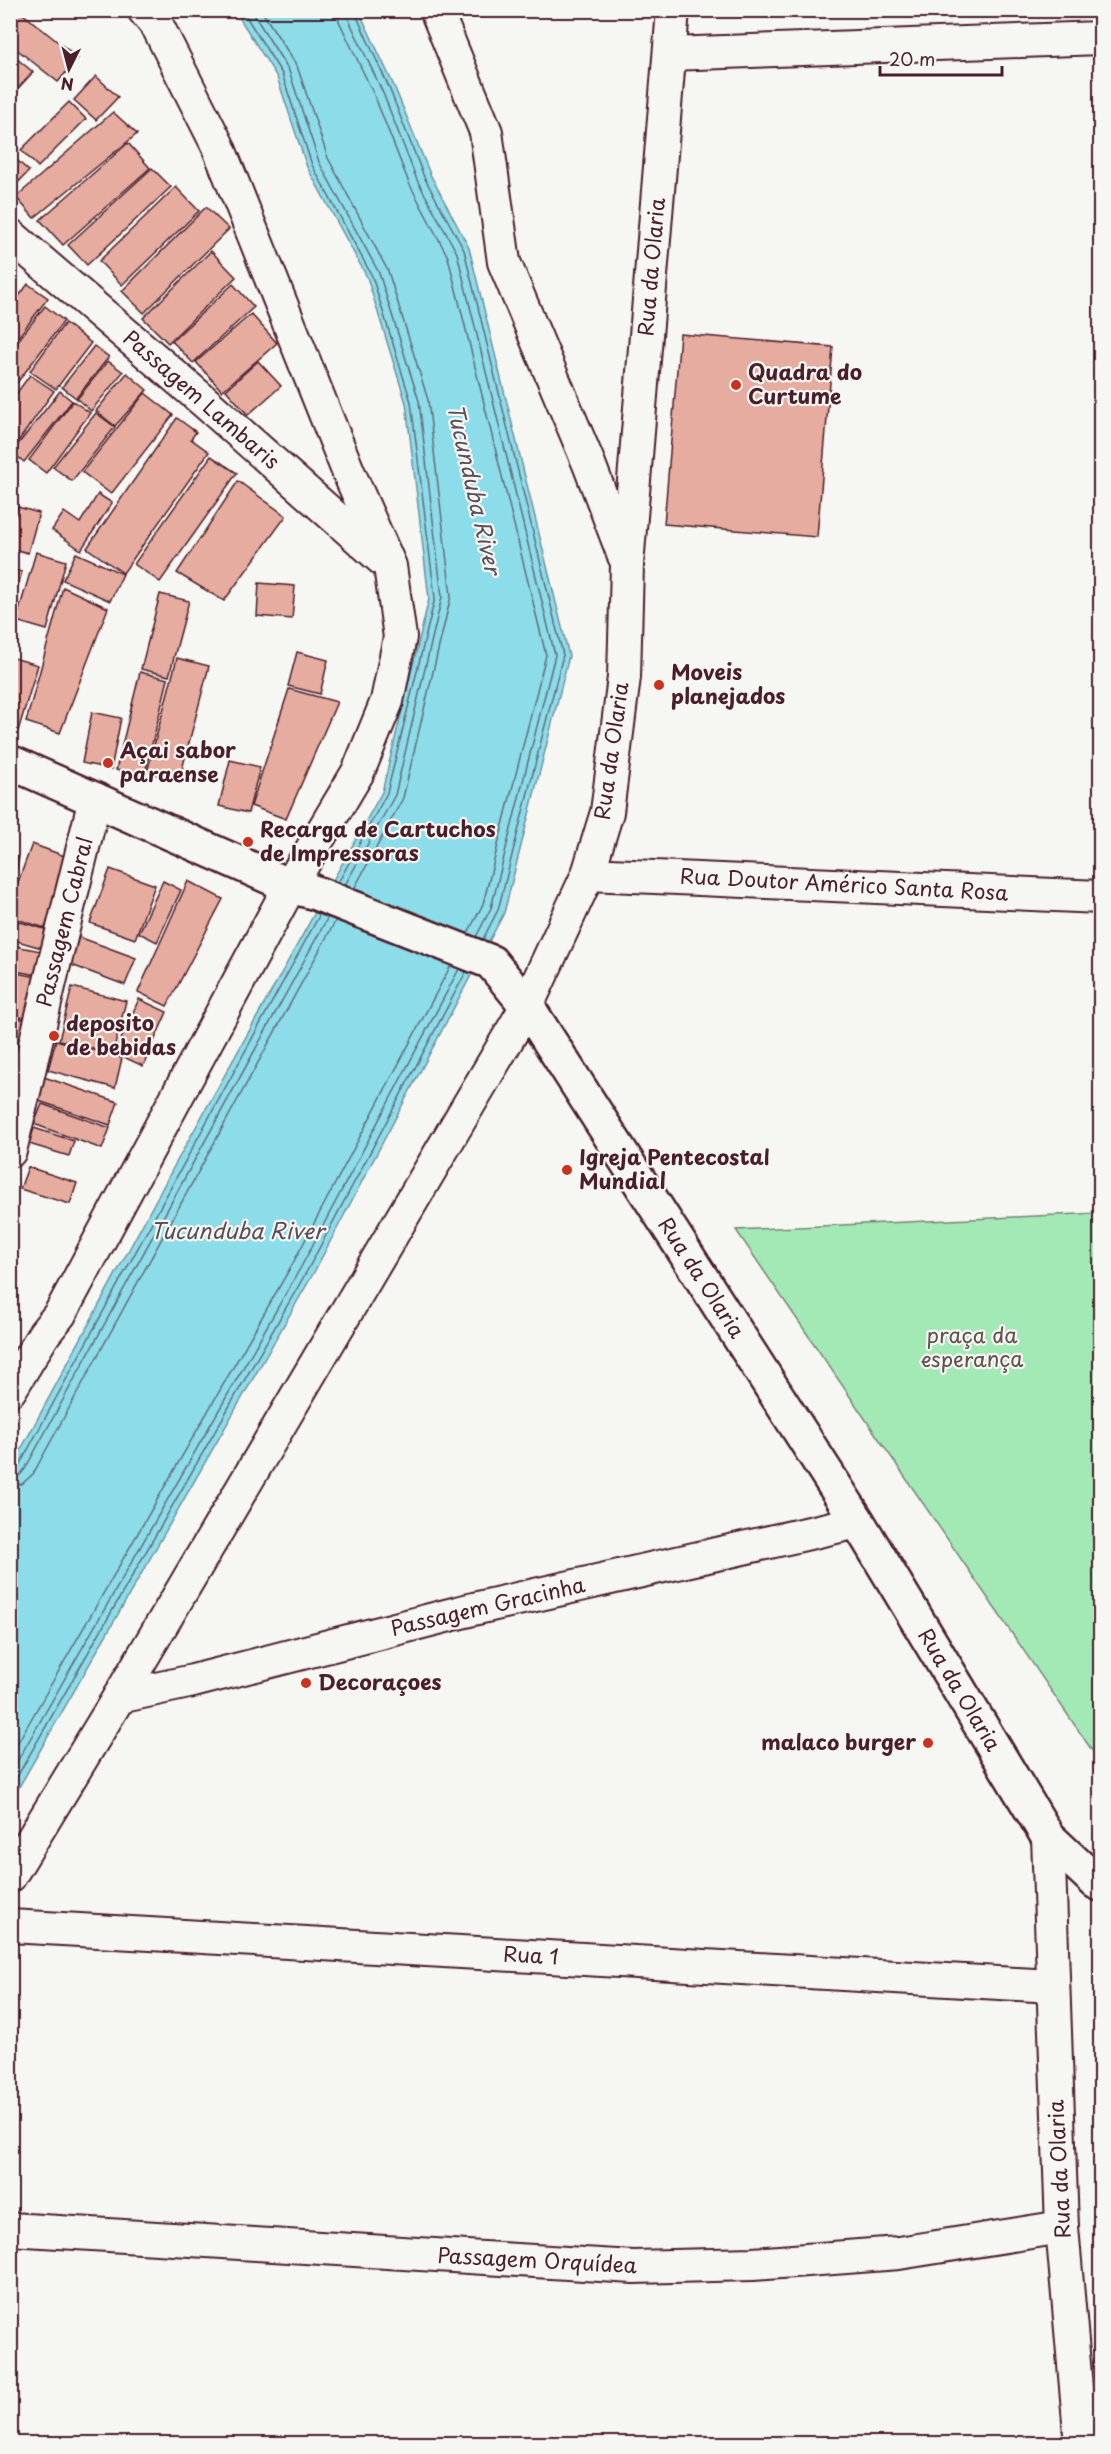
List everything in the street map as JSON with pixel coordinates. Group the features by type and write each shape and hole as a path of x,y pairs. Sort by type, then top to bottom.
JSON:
{"street":[{"path":"10,1390 65,1303 302,889 358,772 387,700 400,637 390,566 348,471 218,146 158,27 144,10"},
{"path":"436,10 486,132 504,262 589,464 627,565"},
{"name":"Rua da Olaria","path":"673,10 627,565 624,677 607,812 588,874 527,1006 858,1522 1048,1837 1062,2227 1081,2444"},
{"path":"670,54 1101,38"},
{"name":"Passagem Lambaris","path":"10,235 206,403 390,566"},
{"path":"10,762 302,889 490,962 527,1006 119,1697 10,1876"},
{"name":"Passagem Cabral","path":"10,1151 95,799"},
{"name":"Rua Doutor Américo Santa Rosa","path":"588,874 1101,897"},
{"path":"10,1341 44,1334"},
{"name":"Passagem Gracinha","path":"119,1697 193,1681 469,1610 858,1522"},
{"path":"1048,1837 1096,1882 1101,1884"},
{"name":"Rua 1","path":"10,1926 1052,1986"},
{"name":"Passagem Orquídea","path":"10,2229 633,2267 753,2264 876,2255 988,2240 1062,2227"}],"green space":[{"name":"praça da esperança","path":"1100,1213 1100,1762 736,1230"}],"water":[{"name":"Tucunduba River","path":"235,11 359,11 395,88 430,174 469,248 569,656 504,913 313,1274 11,1801 11,1468 172,1170 382,792 429,599 406,403 367,277 307,167 277,77"}],"building":[{"path":"10,10 18,10 78,58 58,82 10,44"},
{"path":"10,53 33,72 10,97"},
{"path":"96,76 118,97 96,120 74,100"},
{"path":"69,102 86,119 38,167 21,150"},
{"path":"113,112 137,134 34,218 16,197"},
{"path":"128,143 150,168 63,245 40,220"},
{"path":"10,154 29,171 10,191"},
{"path":"152,168 171,187 87,265 68,245"},
{"path":"176,187 199,211 122,285 99,261"},
{"path":"206,207 229,229 144,313 122,291"},
{"path":"211,251 236,277 168,343 143,318"},
{"path":"28,284 48,298 10,348 10,308"},
{"path":"233,284 254,307 193,363 172,341"},
{"path":"45,306 64,321 10,392 10,351"},
{"path":"251,314 277,343 222,391 196,362"},
{"path":"65,323 91,343 56,389 30,371"},
{"path":"680,334 833,347 817,537 664,524"},
{"path":"94,346 109,357 76,398 62,387"},
{"path":"108,361 123,372 91,411 77,399"},
{"path":"258,361 281,386 248,415 226,390"},
{"path":"127,373 147,390 115,426 96,411"},
{"path":"30,375 54,391 10,453 10,402"},
{"path":"60,391 72,401 24,462 12,452"},
{"path":"145,393 173,415 111,494 82,472"},
{"path":"73,401 90,413 46,473 29,460"},
{"path":"96,413 115,427 72,481 53,467"},
{"path":"177,418 196,432 191,439 209,452 123,573 87,548"},
{"path":"211,456 237,473 160,582 134,564"},
{"path":"238,481 286,516 224,601 177,573"},
{"path":"98,494 112,503 81,550 52,530 64,512 80,523"},
{"path":"18,507 39,513 28,553 10,548 10,533"},
{"path":"36,552 66,561 47,630 16,621"},
{"path":"76,553 123,574 110,601 63,580"},
{"path":"10,569 22,572 10,613"},
{"path":"259,583 295,586 292,619 257,616"},
{"path":"63,587 108,608 60,733 26,722"},
{"path":"160,594 189,601 169,676 141,669"},
{"path":"297,652 328,660 320,694 288,686"},
{"path":"10,657 38,665 18,731 10,728"},
{"path":"177,658 209,666 179,781 147,772"},
{"path":"140,672 168,679 144,777 116,770"},
{"path":"289,689 337,702 286,819 251,806"},
{"path":"92,712 121,718 111,769 82,763"},
{"path":"230,760 260,767 248,813 219,806"},
{"path":"32,844 70,858 45,928 10,917 10,904"},
{"path":"10,856 19,857 10,898"},
{"path":"110,869 155,885 135,939 90,923"},
{"path":"163,881 181,890 157,942 139,933"},
{"path":"188,881 223,899 167,1006 138,992"},
{"path":"10,919 48,930 42,948 10,939"},
{"path":"79,937 136,958 125,985 69,964"},
{"path":"10,945 41,951 37,975 10,970"},
{"path":"10,972 38,977 30,1019 10,1015"},
{"path":"72,987 126,1001 113,1053 59,1040"},
{"path":"139,999 167,1012 143,1066 115,1053"},
{"path":"10,1017 27,1020 22,1041 10,1038"},
{"path":"10,1040 25,1044 18,1069 10,1068"},
{"path":"56,1040 122,1058 115,1088 48,1070"},
{"path":"41,1076 118,1102 110,1125 33,1099"},
{"path":"42,1104 110,1128 102,1149 34,1124"},
{"path":"34,1128 74,1141 69,1156 29,1144"},
{"path":"28,1167 77,1183 70,1204 20,1189"}],"place":[{"name":"Quadra do Curtume","path":"736,385"},
{"name":"Moveis planejados","path":"659,685"},
{"name":"Açai sabor paraense","path":"108,763"},
{"name":"Recarga de Cartuchos de Impressoras","path":"248,842"},
{"name":"deposito de bebidas","path":"54,1036"},
{"name":"Igreja Pentecostal Mundial","path":"567,1170"},
{"name":"Decoraçoes","path":"306,1683"},
{"name":"malaco burger","path":"928,1743"}]}
